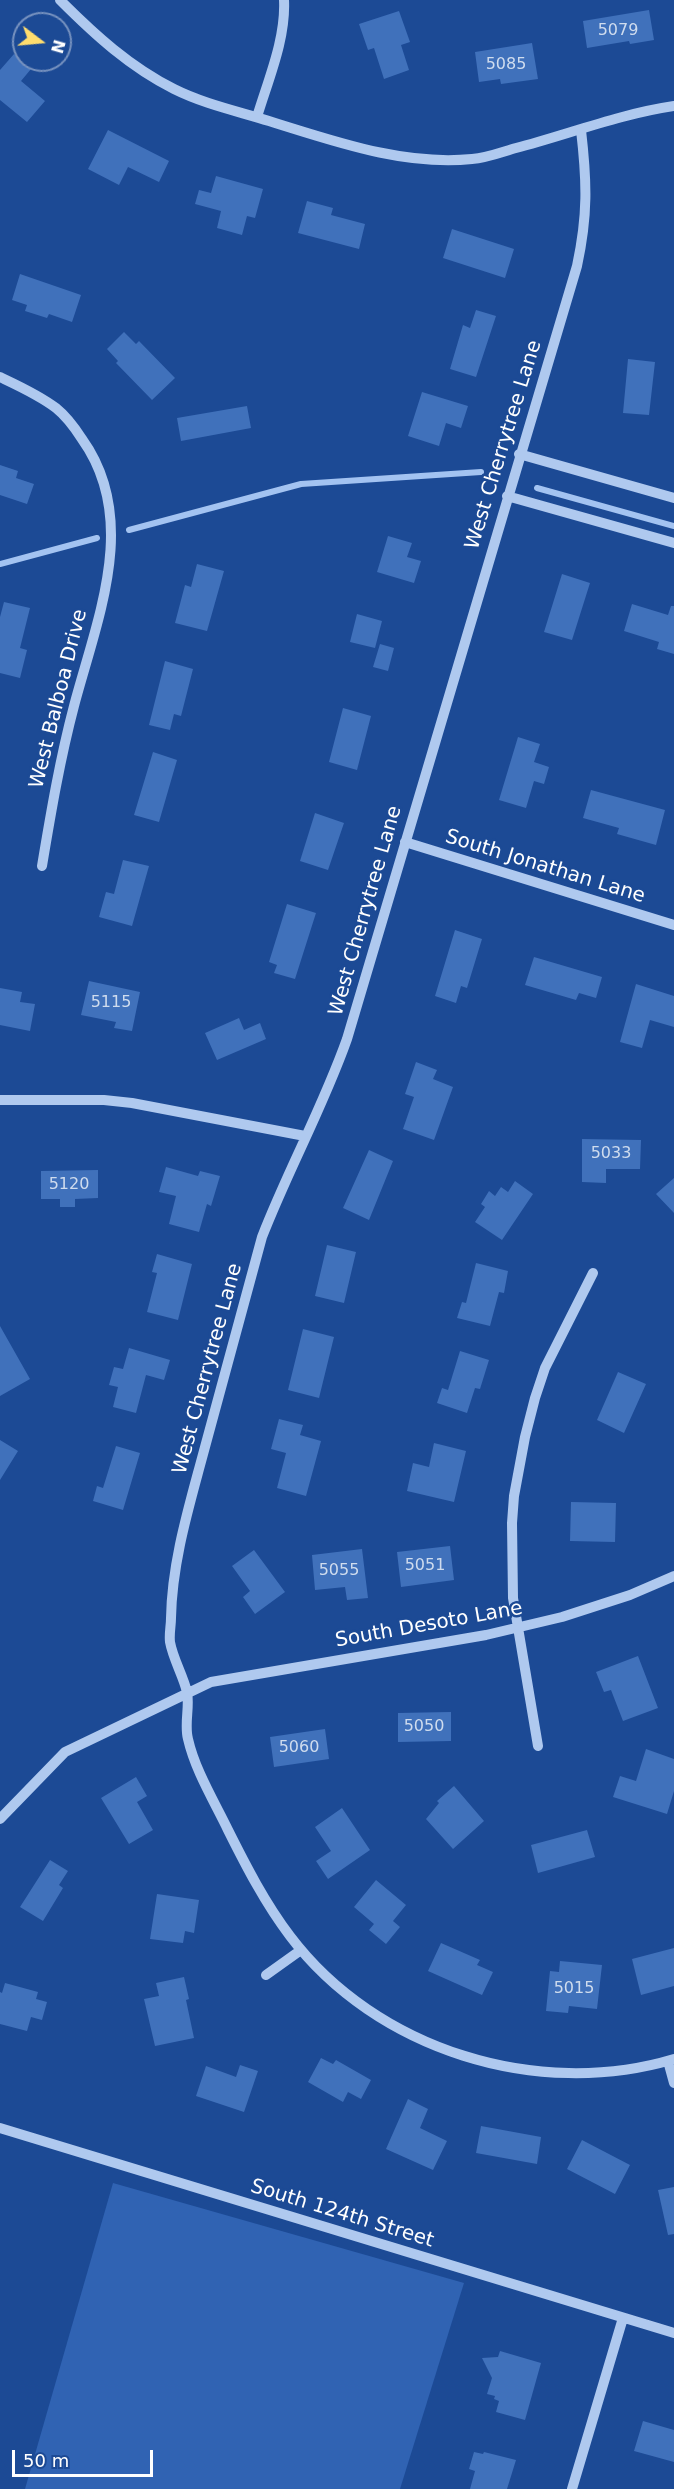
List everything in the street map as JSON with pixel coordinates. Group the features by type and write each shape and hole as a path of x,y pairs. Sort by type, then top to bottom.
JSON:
{"street":[{"path":"60,0 95,34 136,67 185,94 207,103 361,149 439,161 475,159 636,112 674,106"},
{"path":"257,117 277,49 285,13 284,0"},
{"name":"West Cherrytree Lane","path":"580,130 587,194 585,229 569,296 519,454 347,1039 336,1071 305,1136 262,1237 185,1521 174,1577 170,1642 187,1694 187,1737 201,1774 264,1899 301,1950 344,1992 376,2015 412,2035 454,2053 494,2065 531,2072 606,2073 671,2060"},
{"name":"West Balboa Drive","path":"0,377 33,392 57,409 77,431 95,456 105,488 112,523 112,541 105,592 54,790 42,866"},
{"path":"519,454 674,498"},
{"path":"507,496 674,543"},
{"name":"South Jonathan Lane","path":"405,842 674,925"},
{"path":"0,1100 104,1100 132,1103 305,1136"},
{"path":"538,1746 511,1577 512,1523 525,1437 545,1368 593,1273"},
{"name":"South Desoto Lane","path":"0,1819 65,1752 211,1682 442,1644 519,1627 562,1617 674,1576"},
{"path":"266,1975 301,1950"},
{"path":"671,2060 674,2083"},
{"name":"South 124th Street","path":"0,2128 674,2333"},
{"path":"572,2489 623,2318"}],"shaded area":[{"path":"113,2183 464,2283 400,2489 25,2489"}],"building":[{"path":"649,10 654,40 630,44 629,41 587,48 583,21"},
{"path":"399,11 410,42 401,45 409,70 384,79 374,48 368,50 359,24"},
{"path":"532,43 538,79 501,84 500,79 479,82 475,52"},
{"path":"12,56 12,72 28,72 21,81 45,101 27,122 0,100 0,70"},
{"path":"108,130 169,161 159,182 128,167 119,185 88,169"},
{"path":"216,176 263,189 255,218 247,216 242,235 217,228 221,211 195,204 199,190 211,193"},
{"path":"307,201 333,208 331,215 365,224 359,249 298,233"},
{"path":"452,229 514,249 505,278 443,258"},
{"path":"20,274 81,295 72,322 49,314 47,318 25,311 27,305 12,300"},
{"path":"476,310 496,316 476,377 450,369 463,325 470,328"},
{"path":"124,332 136,344 139,341 175,378 152,400 116,363 118,361 107,349"},
{"path":"628,359 655,362 649,415 623,413"},
{"path":"422,392 468,406 461,428 446,423 439,446 408,436"},
{"path":"247,406 251,428 181,441 177,418"},
{"path":"0,465 18,471 16,478 34,484 27,504 0,495"},
{"path":"388,536 412,543 407,557 421,561 414,583 377,572"},
{"path":"197,564 224,571 207,631 175,623 185,585 191,587"},
{"path":"562,574 590,583 572,640 544,632"},
{"path":"4,602 30,608 20,648 27,650 20,678 0,673 0,617"},
{"path":"632,604 668,615 671,606 674,606 674,654 657,649 659,642 624,631"},
{"path":"357,614 382,621 375,648 350,642"},
{"path":"380,644 394,648 388,671 373,667"},
{"path":"165,661 193,669 181,716 174,714 170,730 149,725"},
{"path":"343,708 371,716 357,770 329,762"},
{"path":"518,737 540,744 534,762 549,767 544,784 534,781 526,808 499,800"},
{"path":"153,752 177,760 159,822 134,815"},
{"path":"591,790 665,810 656,845 617,834 619,828 583,818"},
{"path":"315,813 344,823 328,870 300,861"},
{"path":"123,860 149,866 132,926 99,917 106,892 114,894"},
{"path":"287,904 316,913 295,979 274,973 277,965 269,962"},
{"path":"455,930 482,939 467,988 461,986 456,1003 435,996"},
{"path":"534,957 602,977 596,998 579,993 576,1000 525,985"},
{"path":"89,981 140,992 132,1031 114,1028 116,1022 81,1015"},
{"path":"636,984 674,996 674,1027 650,1020 642,1048 620,1042"},
{"path":"0,988 22,992 20,1002 35,1004 30,1031 0,1025"},
{"path":"239,1018 244,1030 260,1023 266,1039 217,1060 205,1033"},
{"path":"416,1062 437,1070 433,1079 453,1087 434,1140 403,1129 414,1097 405,1094"},
{"path":"582,1139 641,1140 640,1169 606,1169 606,1183 582,1182"},
{"path":"369,1150 393,1161 369,1220 343,1208"},
{"path":"166,1167 198,1176 200,1171 220,1176 211,1206 207,1204 199,1232 169,1224 176,1196 159,1192"},
{"path":"98,1170 98,1198 75,1199 75,1207 60,1207 60,1199 41,1199 41,1171"},
{"path":"674,1178 674,1213 656,1194"},
{"path":"515,1181 533,1194 502,1240 475,1222 485,1207 481,1204 489,1191 495,1196 501,1187 508,1192"},
{"path":"327,1245 356,1252 344,1303 315,1296"},
{"path":"157,1254 192,1264 178,1320 147,1312 157,1273 152,1272"},
{"path":"476,1263 508,1271 504,1293 499,1292 490,1326 457,1318 462,1302 466,1303"},
{"path":"0,1326 30,1379 0,1396"},
{"path":"303,1329 334,1337 319,1398 288,1390"},
{"path":"129,1348 170,1360 164,1380 146,1375 136,1413 113,1407 118,1387 109,1385 114,1367 123,1369"},
{"path":"460,1351 489,1360 480,1389 475,1388 467,1413 437,1403 442,1388 448,1390"},
{"path":"618,1372 646,1384 624,1433 597,1420"},
{"path":"279,1419 303,1425 300,1435 321,1441 306,1496 277,1488 286,1453 271,1449"},
{"path":"0,1440 18,1451 0,1480"},
{"path":"434,1443 466,1451 454,1502 407,1491 413,1463 429,1467"},
{"path":"116,1446 140,1453 123,1510 93,1501 97,1486 103,1488"},
{"path":"571,1502 616,1503 615,1542 570,1541"},
{"path":"450,1546 454,1580 401,1587 397,1552"},
{"path":"362,1549 368,1598 347,1600 345,1587 315,1590 312,1555"},
{"path":"254,1550 285,1592 255,1614 243,1597 250,1591 232,1566"},
{"path":"638,1656 658,1708 623,1721 611,1690 604,1692 596,1672"},
{"path":"451,1712 451,1741 398,1742 398,1713"},
{"path":"325,1729 329,1759 274,1767 270,1737"},
{"path":"646,1749 674,1759 674,1791 667,1814 613,1797 620,1776 636,1781"},
{"path":"136,1777 147,1796 137,1802 153,1830 129,1844 101,1798"},
{"path":"454,1786 484,1821 453,1849 426,1819 439,1803 437,1801"},
{"path":"342,1808 370,1850 328,1879 316,1861 331,1851 315,1827"},
{"path":"587,1830 595,1857 538,1873 531,1845"},
{"path":"50,1860 68,1871 59,1885 63,1888 43,1921 20,1907"},
{"path":"376,1880 406,1905 393,1921 400,1927 386,1944 369,1930 374,1924 354,1907"},
{"path":"157,1894 199,1900 194,1933 185,1931 183,1943 150,1939"},
{"path":"441,1943 480,1960 477,1965 493,1972 482,1995 428,1971"},
{"path":"674,1948 674,1986 641,1995 632,1959"},
{"path":"560,1961 602,1965 597,2009 569,2006 568,2013 546,2011 550,1971 559,1972"},
{"path":"184,1977 194,2038 155,2046 144,1999 159,1996 156,1983"},
{"path":"5,1983 38,1992 36,1999 47,2002 42,2020 31,2017 27,2031 0,2024 0,1992 2,1993"},
{"path":"321,2058 333,2064 336,2060 371,2080 361,2099 348,2092 343,2102 308,2082"},
{"path":"240,2065 258,2071 244,2112 196,2096 206,2066 236,2077"},
{"path":"408,2099 428,2109 420,2128 447,2141 433,2170 386,2149"},
{"path":"481,2126 541,2137 537,2164 476,2153"},
{"path":"582,2140 630,2165 615,2194 567,2169"},
{"path":"674,2187 674,2234 668,2235 658,2190"},
{"path":"500,2351 541,2363 525,2420 496,2412 499,2401 494,2399 495,2396 487,2394 492,2378 482,2358 498,2357"},
{"path":"643,2421 674,2430 674,2462 634,2451"},
{"path":"474,2452 483,2454 484,2452 516,2460 507,2489 470,2489 475,2471 469,2469"}],"waterway":[{"path":"129,530 301,484 481,472"},
{"path":"537,488 674,526"},
{"path":"0,564 97,538"}]}
